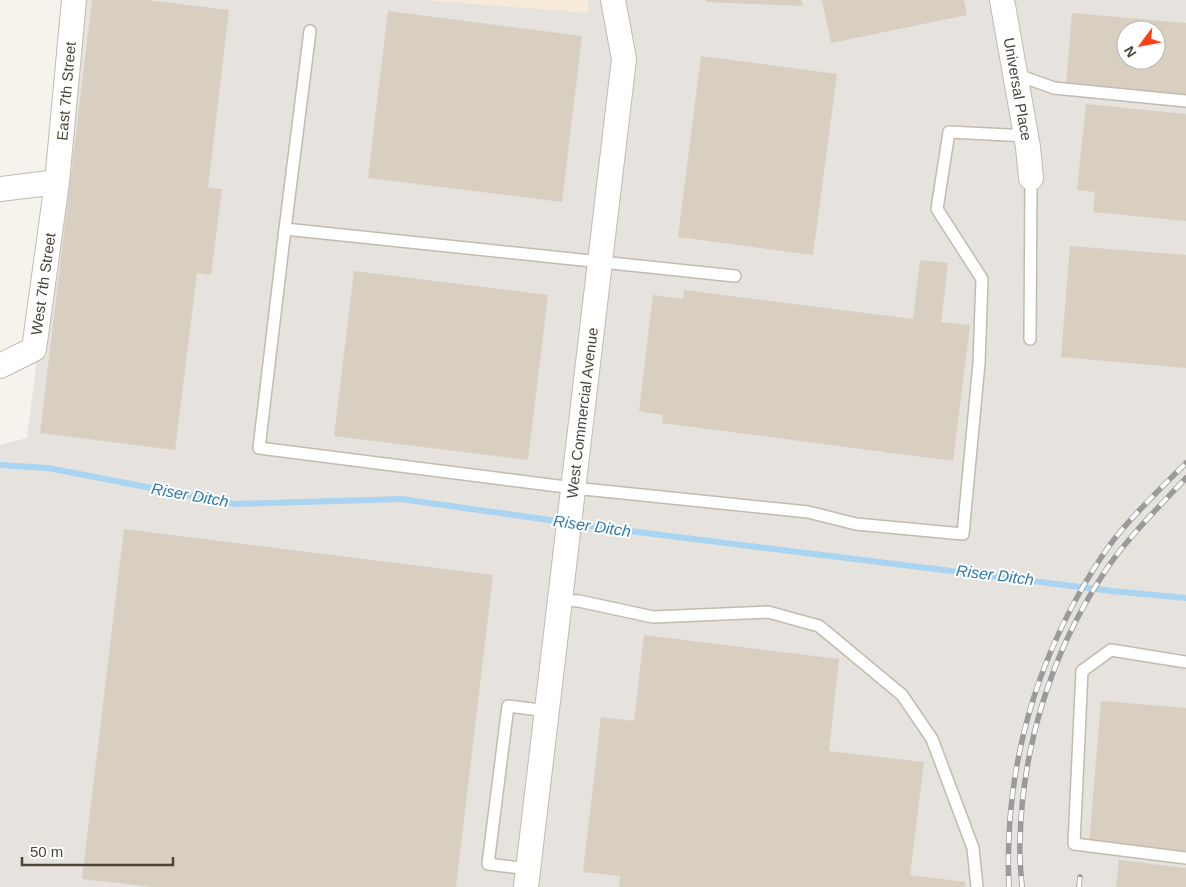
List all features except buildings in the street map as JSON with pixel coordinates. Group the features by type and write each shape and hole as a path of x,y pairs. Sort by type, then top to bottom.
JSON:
{"street":[{"name":"East 7th Street","path":"57,182 74,0"},
{"name":"West Commercial Avenue","path":"527,878 624,58 613,0"},
{"name":"Universal Place","path":"1002,0 1026,136 1031,178"},
{"path":"0,189 57,182"},
{"name":"West 7th Street","path":"0,366 34,349 57,182"}],"lane":[{"path":"310,31 259,448 574,488 808,512 856,524 963,534 979,363 982,279 937,210 949,132 1026,136"},
{"path":"1015,74 1054,88 1186,100"},
{"path":"1030,339 1031,178"},
{"path":"285,229 735,276"},
{"path":"560,600 579,601 653,617 768,612 819,626 902,696 932,739 973,848 977,887"},
{"path":"1186,662 1111,650 1082,671 1074,844 1186,858"},
{"path":"527,878 488,864 508,706 547,711"}],"shaded area":[{"path":"82,0 424,0 589,13 587,0 1186,0 1186,887 0,887 0,445 27,438"},
{"path":"424,0 587,0 589,13"}],"waterway":[{"name":"Riser Ditch","path":"0,465 48,468 235,504 401,499 564,522"},
{"name":"Riser Ditch","path":"574,524 1112,591 1186,598"}],"railway":[{"path":"1009,887 1011,810 1016,772 1034,697 1047,661 1062,626 1104,553 1136,514 1186,463"},
{"path":"1022,887 1020,847 1026,771 1033,737 1054,670 1068,637 1102,576 1120,550 1186,478"},
{"path":"1079,887 1080,877"}]}
